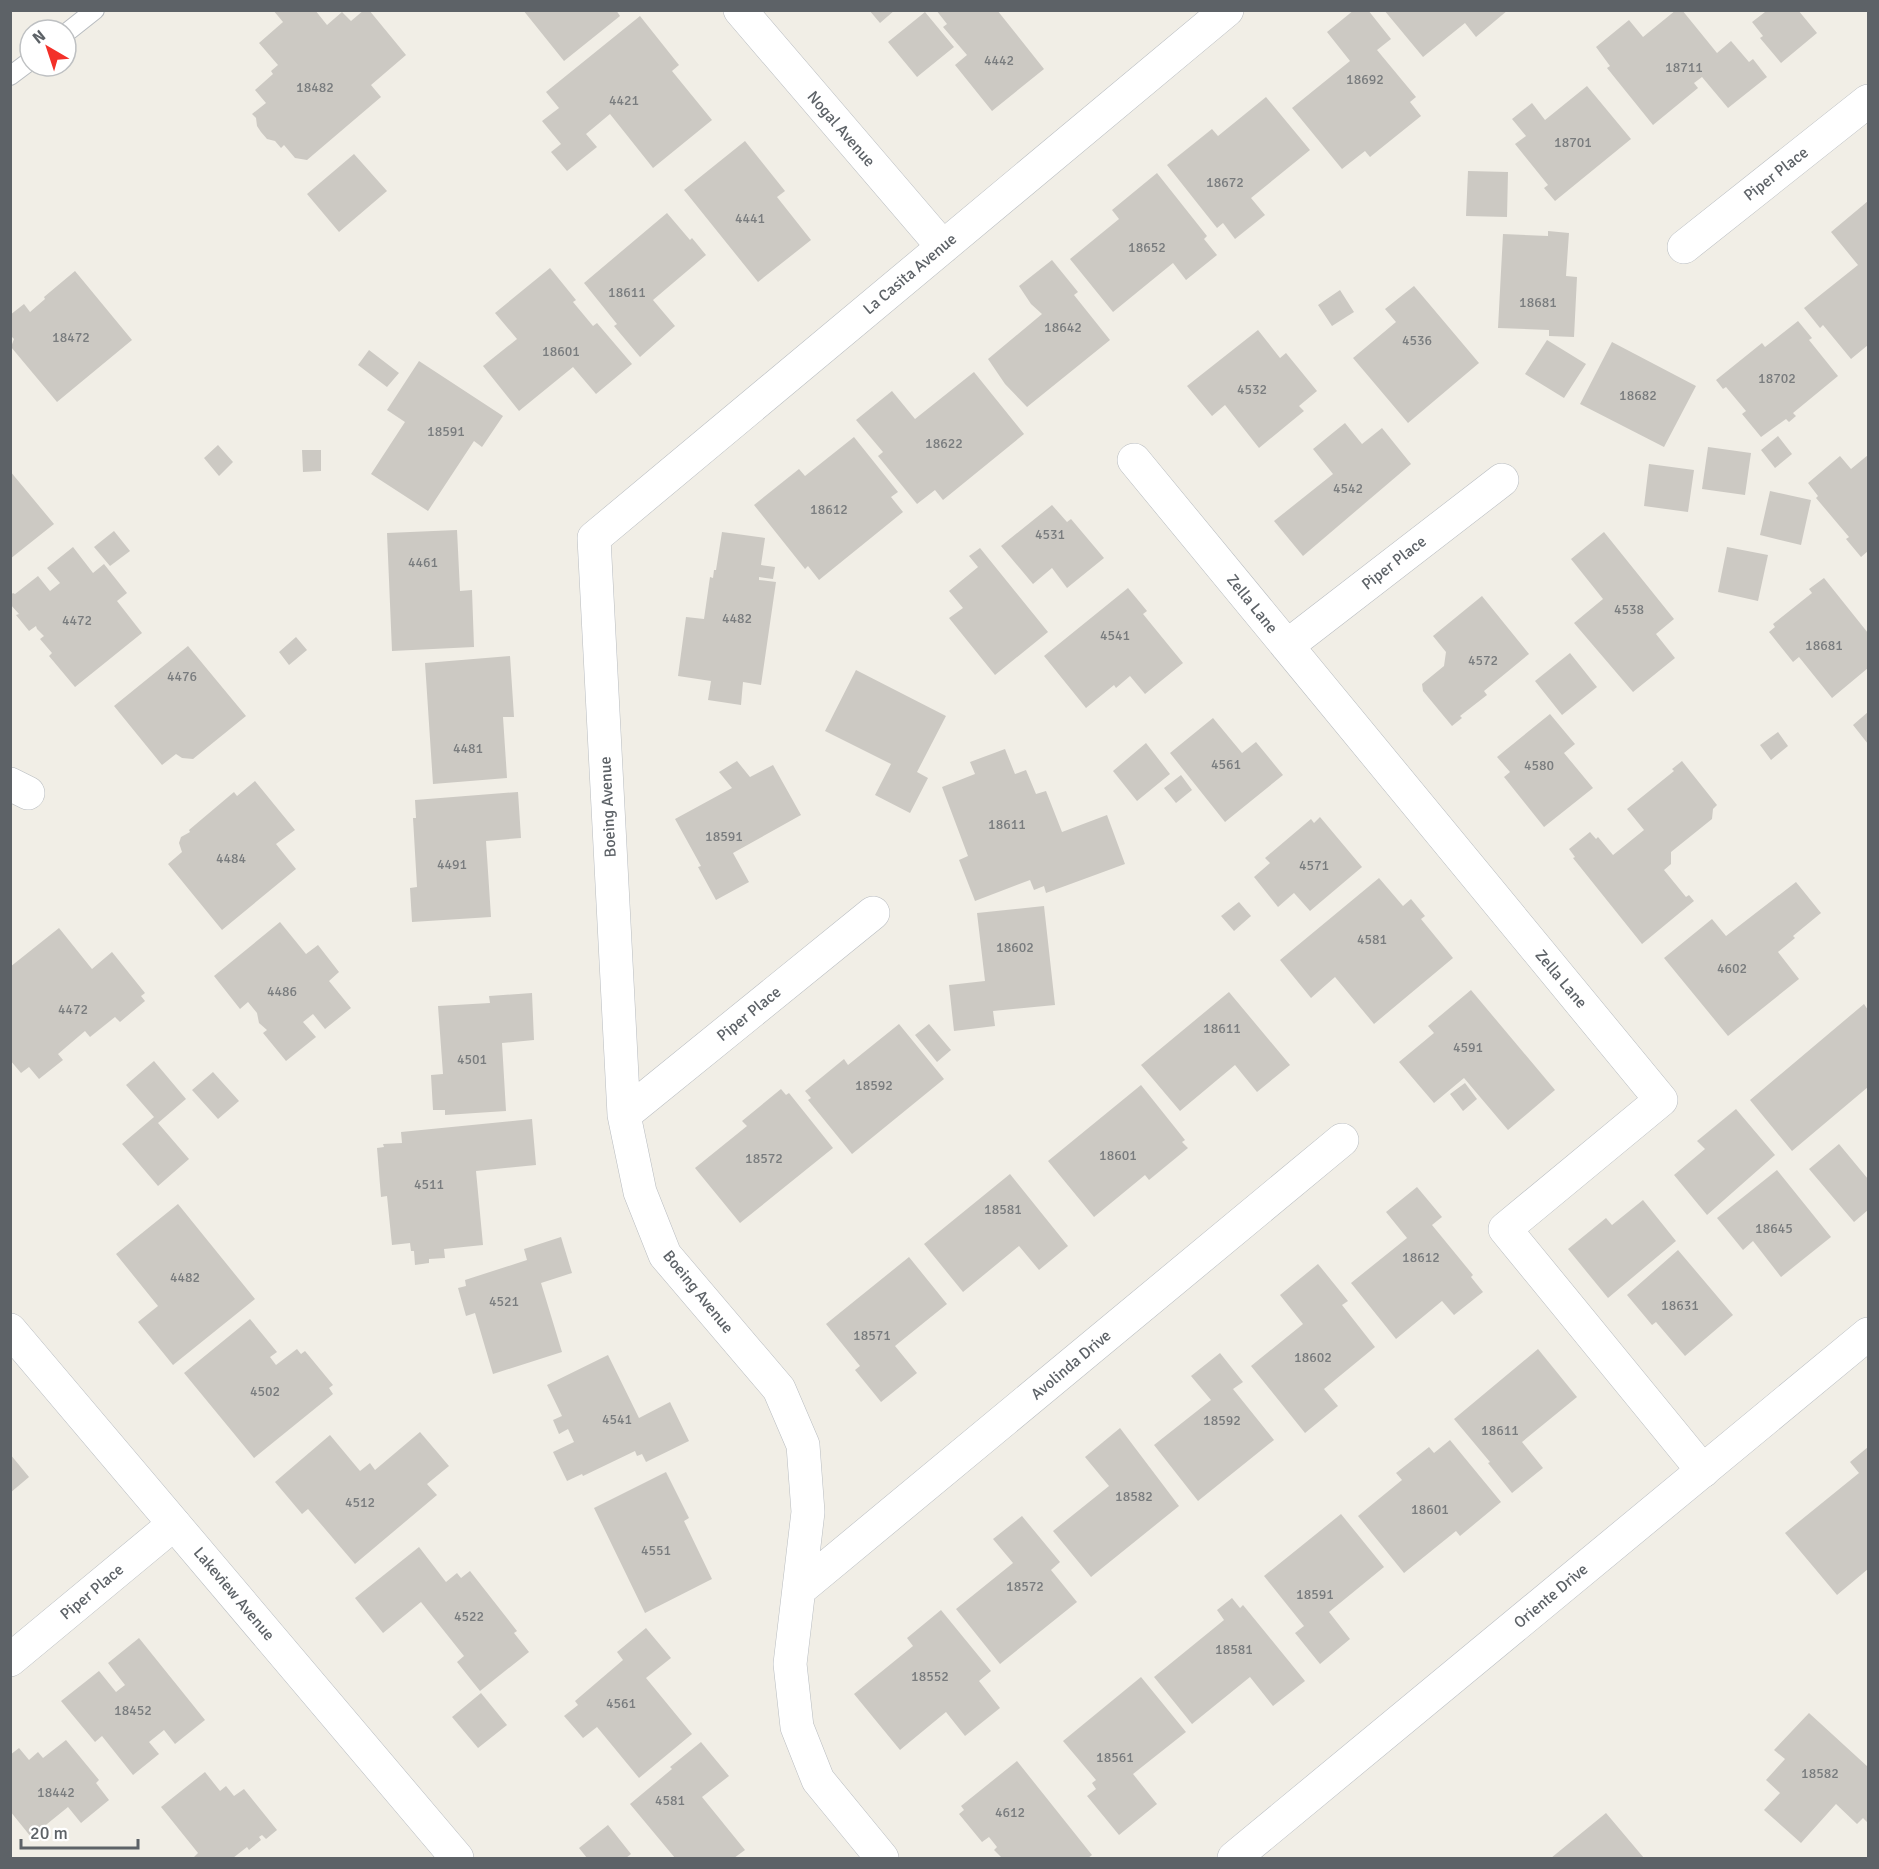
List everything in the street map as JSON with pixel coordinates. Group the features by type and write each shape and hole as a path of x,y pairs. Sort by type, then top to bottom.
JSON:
{"street":[{"name":"Nogal Avenue","path":"740,10 943,247"},
{"name":"La Casita Avenue","path":"594,538 1227,10"},
{"name":"Piper Place","path":"1684,247 1869,101"},
{"name":"Zella Lane","path":"1134,460 1661,1100 1505,1229 1703,1471"},
{"name":"Piper Place","path":"1287,646 1502,480"},
{"name":"Boeing Avenue","path":"594,538 624,1115 640,1192 665,1255 779,1389 803,1445 808,1512 790,1664 797,1726 818,1780 882,1858"},
{"name":"Piper Place","path":"624,1115 873,913"},
{"name":"Avolinda Drive","path":"799,1590 1342,1140"},
{"name":"Lakeview Avenue","path":"10,1330 457,1858"},
{"name":"Oriente Drive","path":"1234,1858 1869,1334"},
{"name":"Piper Place","path":"10,1660 174,1524"}],"lane":[{"path":"78,23 95,10"}],"building":[{"path":"273,10 315,10 327,25 342,12 351,21 364,10 369,10 406,55 371,85 381,97 307,160 295,158 284,145 281,148 275,141 267,139 257,126 256,118 252,114 266,103 255,90 273,74 271,71 278,65 259,43 283,22"},
{"path":"523,10 616,10 620,16 564,61"},
{"path":"869,10 895,10 880,23"},
{"path":"936,10 997,10 1044,69 992,111 955,65 967,55 943,27 947,24"},
{"path":"1354,10 1368,10 1391,39 1377,50 1416,97 1410,102 1421,116 1370,157 1365,151 1342,169 1292,108 1350,61 1327,32"},
{"path":"1384,10 1508,10 1476,37 1465,23 1423,57"},
{"path":"1676,10 1682,10 1717,53 1731,41 1749,62 1753,59 1767,77 1728,108 1702,77 1694,83 1698,88 1653,125 1607,68 1610,66 1596,47 1629,20 1643,37"},
{"path":"1763,10 1798,10 1817,33 1781,63 1760,38 1763,36 1752,22 1765,12"},
{"path":"925,12 954,47 917,77 888,42"},
{"path":"640,16 679,65 672,71 712,120 653,168 610,114 586,134 597,147 567,171 551,152 561,144 542,121 559,108 546,92"},
{"path":"1587,86 1631,139 1555,201 1544,188 1548,185 1515,144 1526,136 1512,119 1532,103 1545,120"},
{"path":"1266,97 1310,150 1251,198 1265,215 1235,239 1223,223 1217,228 1167,165 1212,129 1218,136"},
{"path":"745,141 785,191 777,197 811,240 758,282 684,190"},
{"path":"354,154 387,191 339,232 307,194"},
{"path":"1468,171 1508,172 1507,217 1466,216"},
{"path":"1157,173 1207,236 1204,239 1217,255 1186,280 1173,263 1113,312 1070,259 1119,219 1112,210"},
{"path":"1868,201 1868,345 1851,359 1823,325 1820,328 1804,308 1858,265 1831,232"},
{"path":"667,213 706,255 653,300 675,326 640,357 614,326 617,324 584,283"},
{"path":"1548,231 1569,233 1566,276 1577,277 1574,337 1549,336 1549,330 1498,328 1503,234 1548,236"},
{"path":"1052,260 1078,292 1074,295 1110,340 1027,407 1005,384 988,359 1042,314 1031,304 1019,286"},
{"path":"550,268 576,300 573,302 593,326 597,323 632,364 596,394 573,367 519,411 483,366 517,339 495,313"},
{"path":"75,271 132,340 57,402 11,347 14,339 10,335 10,315 24,304 30,312"},
{"path":"1414,286 1479,363 1408,423 1353,358 1396,322 1385,309"},
{"path":"1340,290 1354,312 1332,326 1318,305"},
{"path":"1798,321 1812,338 1809,340 1838,376 1793,413 1796,416 1789,422 1786,419 1761,437 1742,414 1746,411 1726,387 1723,389 1716,380 1762,343 1765,347"},
{"path":"1258,330 1280,358 1286,353 1317,391 1299,406 1304,411 1259,448 1225,405 1212,416 1187,386"},
{"path":"1547,340 1586,364 1564,398 1525,374"},
{"path":"1612,342 1696,386 1664,447 1580,404"},
{"path":"369,350 399,373 387,387 358,365"},
{"path":"419,361 503,416 482,447 474,441 428,511 371,474 405,422 387,410"},
{"path":"974,372 1024,434 943,500 935,490 917,504 878,456 883,452 856,420 892,391 915,419"},
{"path":"1345,423 1362,444 1382,428 1411,464 1303,556 1274,521 1333,474 1313,449"},
{"path":"1778,436 1792,454 1775,468 1761,450"},
{"path":"854,437 898,492 891,497 903,512 819,580 808,566 805,569 754,505 799,469 805,476"},
{"path":"218,445 233,462 219,476 204,458"},
{"path":"1708,447 1751,453 1745,495 1702,489"},
{"path":"302,450 321,450 321,471 303,472"},
{"path":"1868,455 1868,551 1861,557 1846,539 1849,537 1816,498 1818,496 1808,483 1840,456 1851,469"},
{"path":"1649,464 1694,470 1688,512 1644,506"},
{"path":"10,471 54,524 10,559"},
{"path":"1770,491 1811,500 1801,545 1760,535"},
{"path":"1052,505 1067,522 1071,519 1104,558 1067,588 1052,568 1033,584 1001,546"},
{"path":"457,530 460,591 472,590 474,647 392,651 387,533"},
{"path":"114,531 130,551 110,566 94,547"},
{"path":"722,532 765,538 761,565 775,567 773,579 759,577 759,580 776,582 761,685 743,682 741,705 708,700 711,681 678,676 686,617 704,619 710,577 713,578 714,570 716,570"},
{"path":"1604,532 1674,619 1656,634 1675,658 1633,692 1574,623 1603,599 1571,559"},
{"path":"73,547 93,573 104,564 127,593 117,601 142,633 75,687 49,656 52,653 40,639 44,636 36,626 29,631 10,604 10,595 15,594 38,576 50,591 60,583 47,568"},
{"path":"1727,547 1768,555 1758,601 1718,592"},
{"path":"980,548 1048,632 995,675 949,618 963,608 949,591 978,567 969,556"},
{"path":"1824,578 1868,633 1868,668 1832,698 1799,657 1793,662 1769,632 1775,627 1773,624 1812,593 1809,589"},
{"path":"1128,588 1147,611 1143,614 1183,663 1145,694 1130,676 1116,688 1114,685 1086,708 1044,656"},
{"path":"1482,596 1529,654 1484,691 1487,695 1460,716 1462,718 1452,726 1423,691 1422,684 1444,666 1446,652 1433,636"},
{"path":"296,637 307,650 289,665 279,652"},
{"path":"188,646 246,716 193,759 182,758 176,754 162,765 114,706"},
{"path":"1570,653 1597,687 1562,715 1535,681"},
{"path":"510,656 514,717 503,717 507,778 433,784 425,663"},
{"path":"856,670 946,716 917,772 928,778 910,813 875,795 891,764 825,731"},
{"path":"1868,712 1868,744 1853,725"},
{"path":"1550,714 1575,744 1564,753 1593,788 1544,827 1504,777 1510,772 1497,757"},
{"path":"1213,718 1242,753 1256,742 1283,775 1225,822 1170,753"},
{"path":"1778,732 1788,746 1771,760 1760,745"},
{"path":"1146,743 1170,774 1137,801 1113,771"},
{"path":"1005,749 1015,774 1026,770 1036,794 1046,791 1062,832 1107,815 1125,864 1046,893 1044,886 1034,890 1030,880 975,901 959,860 968,856 942,787 975,774 970,762"},
{"path":"737,761 750,777 773,765 801,815 733,853 749,882 716,900 698,867 701,866 675,819 732,788 719,772"},
{"path":"1682,761 1717,805 1713,809 1712,819 1671,852 1671,864 1664,870 1686,897 1689,895 1694,901 1642,944 1573,858 1575,857 1569,849 1590,832 1596,839 1598,837 1613,855 1644,830 1627,809 1674,771 1672,769"},
{"path":"1181,775 1192,790 1176,803 1164,788"},
{"path":"255,781 295,830 276,844 296,869 222,930 168,864 182,852 179,843 181,837 190,832 189,830 234,792 237,796"},
{"path":"518,792 521,838 486,841 491,917 412,922 410,888 417,887 413,818 416,818 415,800"},
{"path":"1320,817 1362,867 1310,911 1294,893 1278,907 1254,877 1270,863 1265,858 1311,819 1314,823"},
{"path":"1379,878 1403,906 1411,899 1425,916 1421,919 1453,958 1374,1024 1335,977 1311,998 1280,960"},
{"path":"1796,882 1821,913 1778,952 1799,979 1728,1036 1664,958 1712,919 1726,936"},
{"path":"1239,902 1251,916 1234,931 1221,916"},
{"path":"1044,906 1055,1005 993,1011 995,1026 954,1031 949,985 985,981 977,913"},
{"path":"280,922 306,954 318,945 339,972 329,981 351,1008 325,1029 313,1014 303,1022 316,1037 286,1061 263,1033 267,1030 259,1023 257,1013 248,1002 240,1009 214,976"},
{"path":"59,928 92,969 112,952 145,993 141,996 145,1001 120,1022 115,1017 90,1037 85,1031 58,1054 63,1060 39,1079 29,1067 21,1073 10,1060 10,967"},
{"path":"1471,990 1555,1090 1508,1130 1464,1078 1434,1103 1399,1062 1434,1033 1428,1026"},
{"path":"1229,992 1290,1065 1257,1092 1235,1065 1180,1111 1141,1065"},
{"path":"532,993 534,1040 502,1043 506,1111 445,1115 445,1110 433,1110 431,1075 443,1074 438,1006 490,1003 489,996"},
{"path":"1864,1004 1868,1010 1868,1087 1792,1151 1750,1100"},
{"path":"899,1024 944,1079 852,1154 808,1100 811,1098 805,1091 844,1059 848,1065"},
{"path":"929,1024 951,1050 937,1062 915,1035"},
{"path":"154,1061 186,1099 158,1123 189,1159 158,1186 122,1144 154,1117 126,1085"},
{"path":"213,1072 239,1101 218,1119 192,1090"},
{"path":"1465,1083 1477,1099 1463,1111 1450,1094"},
{"path":"1141,1085 1185,1140 1182,1142 1188,1148 1149,1180 1145,1175 1094,1217 1048,1161"},
{"path":"781,1089 786,1095 789,1093 833,1148 740,1223 695,1168 747,1126 742,1121"},
{"path":"1736,1109 1775,1155 1707,1215 1674,1175 1705,1149 1697,1141"},
{"path":"532,1119 536,1165 476,1171 483,1245 444,1249 445,1258 429,1259 429,1263 415,1265 414,1251 411,1251 410,1243 392,1245 387,1196 381,1197 377,1148 384,1147 383,1144 402,1143 401,1132"},
{"path":"1839,1144 1868,1179 1868,1210 1854,1222 1809,1169"},
{"path":"1777,1170 1831,1237 1781,1277 1753,1241 1743,1250 1717,1218"},
{"path":"1010,1174 1068,1246 1039,1270 1019,1246 963,1292 924,1244"},
{"path":"1417,1187 1442,1217 1432,1225 1473,1275 1471,1277 1483,1292 1454,1315 1442,1301 1396,1339 1351,1283 1407,1238 1386,1212"},
{"path":"1643,1200 1676,1241 1608,1298 1568,1249 1606,1218 1612,1225"},
{"path":"178,1204 255,1299 173,1365 138,1322 158,1306 116,1254"},
{"path":"561,1237 572,1273 541,1283 562,1352 493,1374 475,1313 466,1316 458,1288 466,1286 465,1280 527,1260 524,1249"},
{"path":"1678,1250 1733,1315 1685,1356 1656,1322 1652,1325 1627,1295"},
{"path":"909,1257 947,1304 895,1346 917,1373 881,1402 855,1370 860,1366 826,1324"},
{"path":"1318,1264 1348,1301 1342,1305 1375,1347 1324,1389 1338,1406 1305,1433 1251,1366 1303,1324 1280,1295"},
{"path":"250,1319 277,1352 270,1357 276,1365 297,1349 301,1354 305,1351 333,1385 329,1388 333,1394 254,1458 184,1373"},
{"path":"1538,1349 1577,1397 1522,1442 1543,1468 1512,1493 1488,1463 1490,1462 1454,1419"},
{"path":"1220,1353 1243,1382 1233,1389 1274,1440 1198,1501 1154,1445 1211,1400 1191,1376"},
{"path":"608,1355 639,1418 670,1402 689,1441 646,1462 642,1454 637,1456 635,1451 583,1476 582,1474 567,1481 553,1452 574,1442 568,1429 559,1434 553,1420 562,1416 547,1385"},
{"path":"1120,1428 1179,1506 1091,1577 1053,1531 1109,1486 1085,1457"},
{"path":"420,1432 449,1466 427,1484 437,1495 355,1564 308,1509 302,1514 275,1482 330,1435 360,1471 370,1463 375,1470"},
{"path":"1450,1440 1501,1502 1460,1536 1456,1531 1404,1573 1358,1516 1402,1480 1396,1473 1429,1447 1434,1453"},
{"path":"1868,1447 1868,1569 1837,1595 1785,1533 1859,1473 1850,1462"},
{"path":"10,1454 29,1477 10,1493"},
{"path":"666,1472 689,1518 684,1521 712,1579 645,1613 594,1508"},
{"path":"1341,1514 1384,1567 1329,1612 1350,1639 1320,1664 1295,1633 1304,1626 1264,1576"},
{"path":"1022,1516 1060,1562 1051,1570 1077,1602 1000,1664 956,1609 1013,1563 993,1539"},
{"path":"419,1547 446,1582 457,1573 461,1578 470,1571 517,1631 514,1633 529,1652 480,1691 457,1662 464,1656 421,1602 383,1633 355,1598"},
{"path":"1232,1598 1240,1608 1243,1605 1305,1681 1273,1706 1250,1677 1192,1724 1154,1677 1224,1620 1217,1610"},
{"path":"941,1610 991,1671 979,1681 1000,1708 965,1736 946,1712 900,1750 854,1694 913,1646 907,1638"},
{"path":"646,1628 671,1658 646,1678 692,1734 639,1778 597,1727 583,1738 564,1716 578,1705 575,1701 623,1660 617,1652"},
{"path":"139,1638 205,1720 175,1744 164,1730 149,1742 159,1754 133,1775 102,1736 95,1742 61,1701 99,1671 116,1692 125,1685 108,1663"},
{"path":"1141,1677 1186,1732 1133,1774 1157,1804 1119,1835 1087,1796 1096,1789 1092,1783 1096,1780 1063,1741"},
{"path":"481,1693 507,1725 478,1748 452,1717"},
{"path":"1809,1713 1868,1767 1868,1823 1863,1818 1857,1824 1836,1804 1801,1843 1764,1810 1780,1793 1766,1780 1785,1759 1774,1750"},
{"path":"66,1740 99,1780 96,1783 109,1800 81,1823 68,1807 31,1837 10,1811 10,1755 19,1748 29,1760 38,1752 43,1758"},
{"path":"701,1742 729,1776 702,1797 745,1850 734,1858 675,1858 630,1804"},
{"path":"1017,1761 1092,1855 1088,1858 1002,1858 994,1850 997,1847 989,1837 982,1842 959,1814 964,1810 961,1806"},
{"path":"205,1772 220,1791 226,1786 234,1796 244,1789 277,1830 266,1839 262,1835 259,1837 261,1840 249,1850 247,1847 233,1858 195,1858 198,1853 161,1807"},
{"path":"1606,1813 1644,1858 1551,1858"},
{"path":"608,1825 631,1854 626,1858 587,1858 579,1848"}]}
